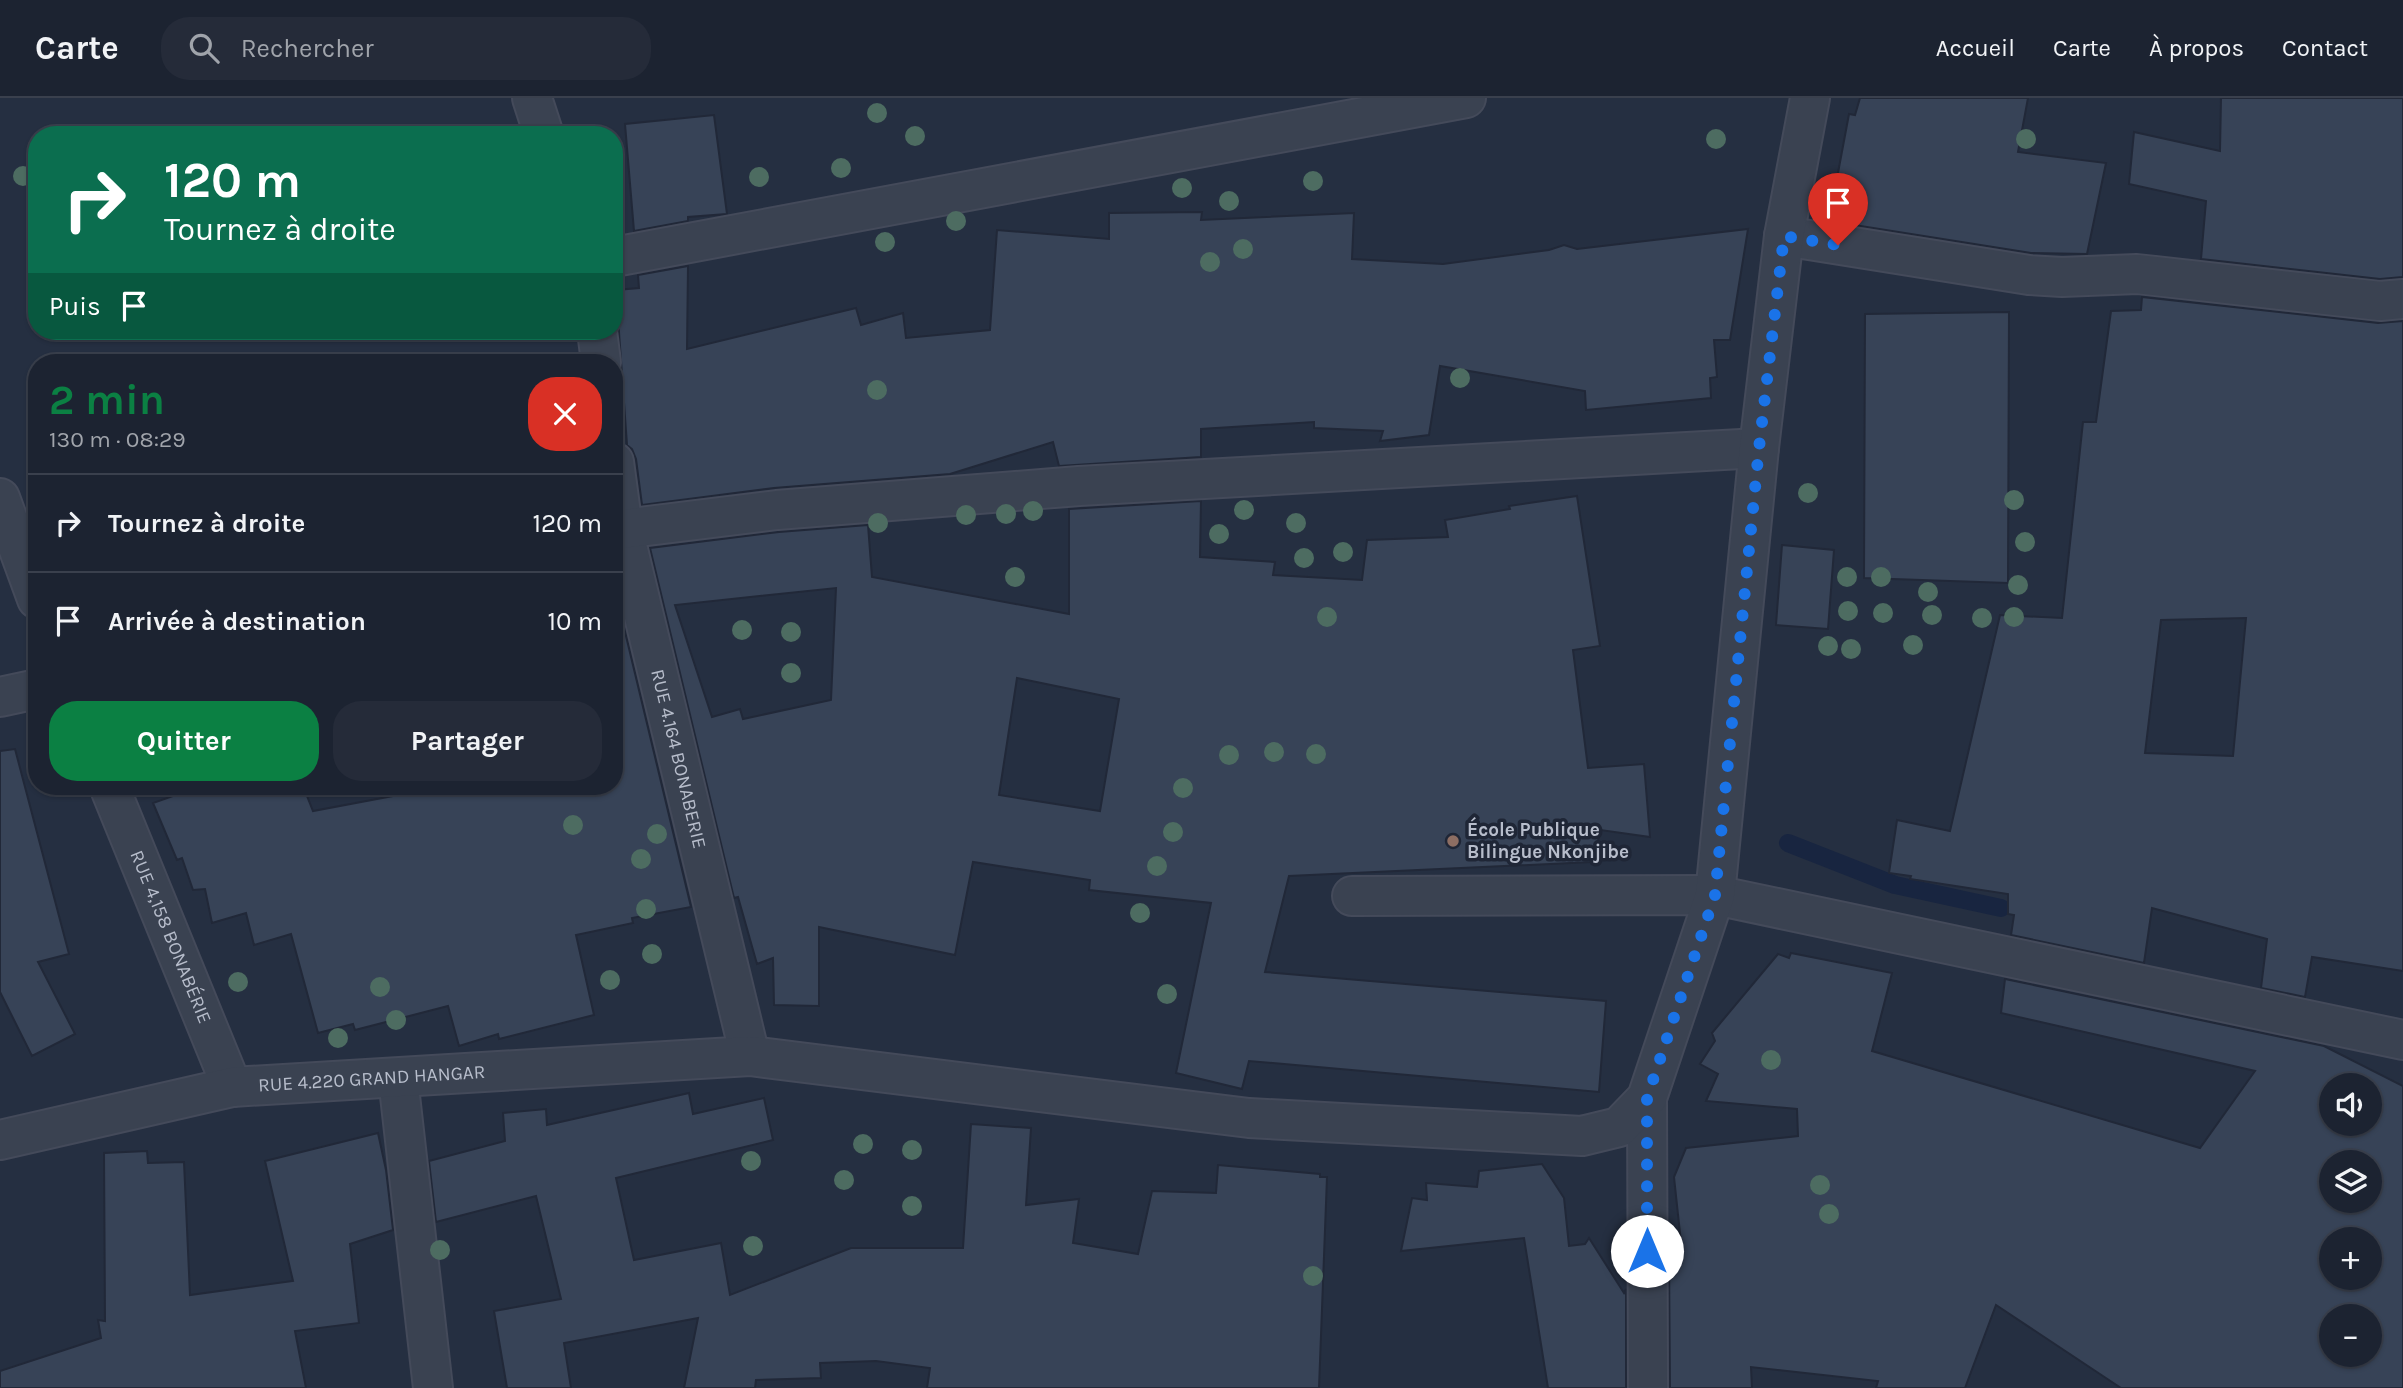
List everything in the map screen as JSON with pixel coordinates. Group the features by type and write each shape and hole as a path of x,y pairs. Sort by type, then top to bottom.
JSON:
{"street":[{"path":"532,98 541,126"},
{"path":"623,255 1466,98"},
{"path":"1648,1388 1647,1098 1715,895 1759,448 1784,236 1810,98"},
{"path":"1784,236 2029,275 2062,277 2137,274 2380,301 2403,299"},
{"path":"623,529 777,510 1079,486 1759,448"},
{"path":"0,498 28,574"},
{"name":"RUE 4.164 BONABERIE","path":"623,529 750,1056"},
{"path":"0,697 28,691"},
{"name":"RUE 4,158 BONABÉRIE","path":"114,795 232,1087"},
{"path":"1352,896 1715,895 2403,1040"},
{"name":"RUE 4.220 GRAND HANGAR","path":"0,1140 232,1087 750,1056 1248,1118 1582,1136 1619,1127 1647,1098"},
{"path":"398,1078 433,1388"}],"building":[{"path":"1860,98 2028,98 2018,152 2106,163 2087,254 2031,253 1829,221 1849,114 1855,115"},
{"path":"2221,98 2403,98 2403,277 2380,279 2201,259 2206,201 2129,184 2134,132 2220,151"},
{"path":"714,115 727,214 688,217 688,221 634,231 625,124"},
{"path":"1202,212 1201,220 1354,213 1352,259 1443,264 1549,250 1564,245 1577,249 1748,229 1730,340 1714,340 1717,377 1710,378 1711,398 1586,410 1585,391 1440,366 1429,435 1380,441 1383,431 1314,428 1314,422 1201,429 1201,457 1059,466 1053,442 950,474 774,488 642,505 636,459 627,445 623,354 621,354 620,340 623,340 623,289 639,288 638,275 688,266 687,349 856,308 861,325 903,313 906,338 990,330 997,230 1109,239 1109,213"},
{"path":"2142,297 2378,323 2403,321 2403,971 2312,957 2305,997 2261,988 2267,939 2152,908 2144,963 2011,935 2014,915 2008,914 2008,894 1910,879 1911,876 1889,873 1897,820 1950,831 2000,615 2062,618 2083,422 2096,422 2111,311 2141,310","holes":["2246,618 2233,756 2145,753 2161,620"]},
{"path":"2009,312 2008,583 1864,578 1865,314"},
{"path":"1577,496 1600,646 1573,650 1588,768 1644,764 1650,837 1601,830 1592,862 1289,876 1265,972 1606,1001 1599,1092 1249,1061 1242,1089 1176,1073 1211,903 1089,890 1090,880 973,862 955,955 819,927 819,1006 774,1005 773,958 757,964 738,897 734,898 650,548 779,532 868,525 872,577 1069,614 1069,509 1201,501 1200,557 1275,562 1273,575 1362,580 1367,540 1448,537 1445,520 1510,509 1509,506","holes":["836,588 831,700 743,719 740,709 712,717 675,605","1017,678 1119,699 1100,811 999,795"]},
{"path":"1782,545 1834,550 1828,629 1776,625"},
{"path":"623,624 691,907 632,918 633,923 576,935 594,1015 499,1039 498,1034 459,1046 448,1006 355,1030 353,1024 318,1033 291,934 254,945 246,913 212,923 205,889 193,890 182,858 177,860 153,803 176,795 307,795 313,811 398,795 623,795"},
{"path":"15,749 69,954 38,962 75,1034 32,1056 0,992 0,751"},
{"path":"1791,953 1892,973 1872,1051 2200,1148 2255,1071 2001,1013 2005,979 2324,1046 2377,1073 2319,1073 2319,1136 2382,1136 2382,1075 2403,1086 2403,1388 2121,1388 1996,1305 1965,1388 1876,1388 1878,1381 1751,1367 1752,1388 1670,1388 1669,1254 1682,1252 1674,1177 1686,1148 1798,1136 1797,1109 1706,1101 1718,1074 1700,1064 1715,1041 1712,1033 1778,954 1789,958"},
{"path":"689,1093 693,1114 764,1098 773,1140 616,1178 634,1260 721,1243 730,1295 851,1248 963,1248 971,1124 1031,1128 1026,1205 1079,1199 1073,1243 1138,1254 1152,1191 1216,1193 1218,1165 1320,1174 1320,1177 1327,1177 1319,1388 927,1388 930,1368 876,1361 820,1363 821,1378 756,1380 755,1388 684,1388 698,1318 564,1343 571,1388 507,1388 494,1311 561,1299 536,1196 436,1222 429,1161 505,1141 503,1113 546,1109 547,1125"},
{"path":"378,1133 386,1170 393,1230 350,1244 359,1323 295,1331 306,1388 0,1388 0,1371 101,1338 98,1320 105,1321 104,1153 147,1151 148,1163 184,1162 190,1295 293,1281 265,1161"},
{"path":"1542,1164 1564,1198 1569,1246 1585,1244 1589,1238 1624,1293 1626,1289 1626,1388 1548,1388 1524,1238 1401,1251 1412,1198 1427,1200 1426,1183 1477,1187 1479,1171"}],"waterway":[{"path":"1788,843 1895,885 2001,908"}],"place":[{"name":"École Publique Bilingue Nkonjibe","path":"1453,841"}],"route":[{"path":"1647,1251 1647,1098 1715,895 1759,448 1784,236 1838,245"}]}
